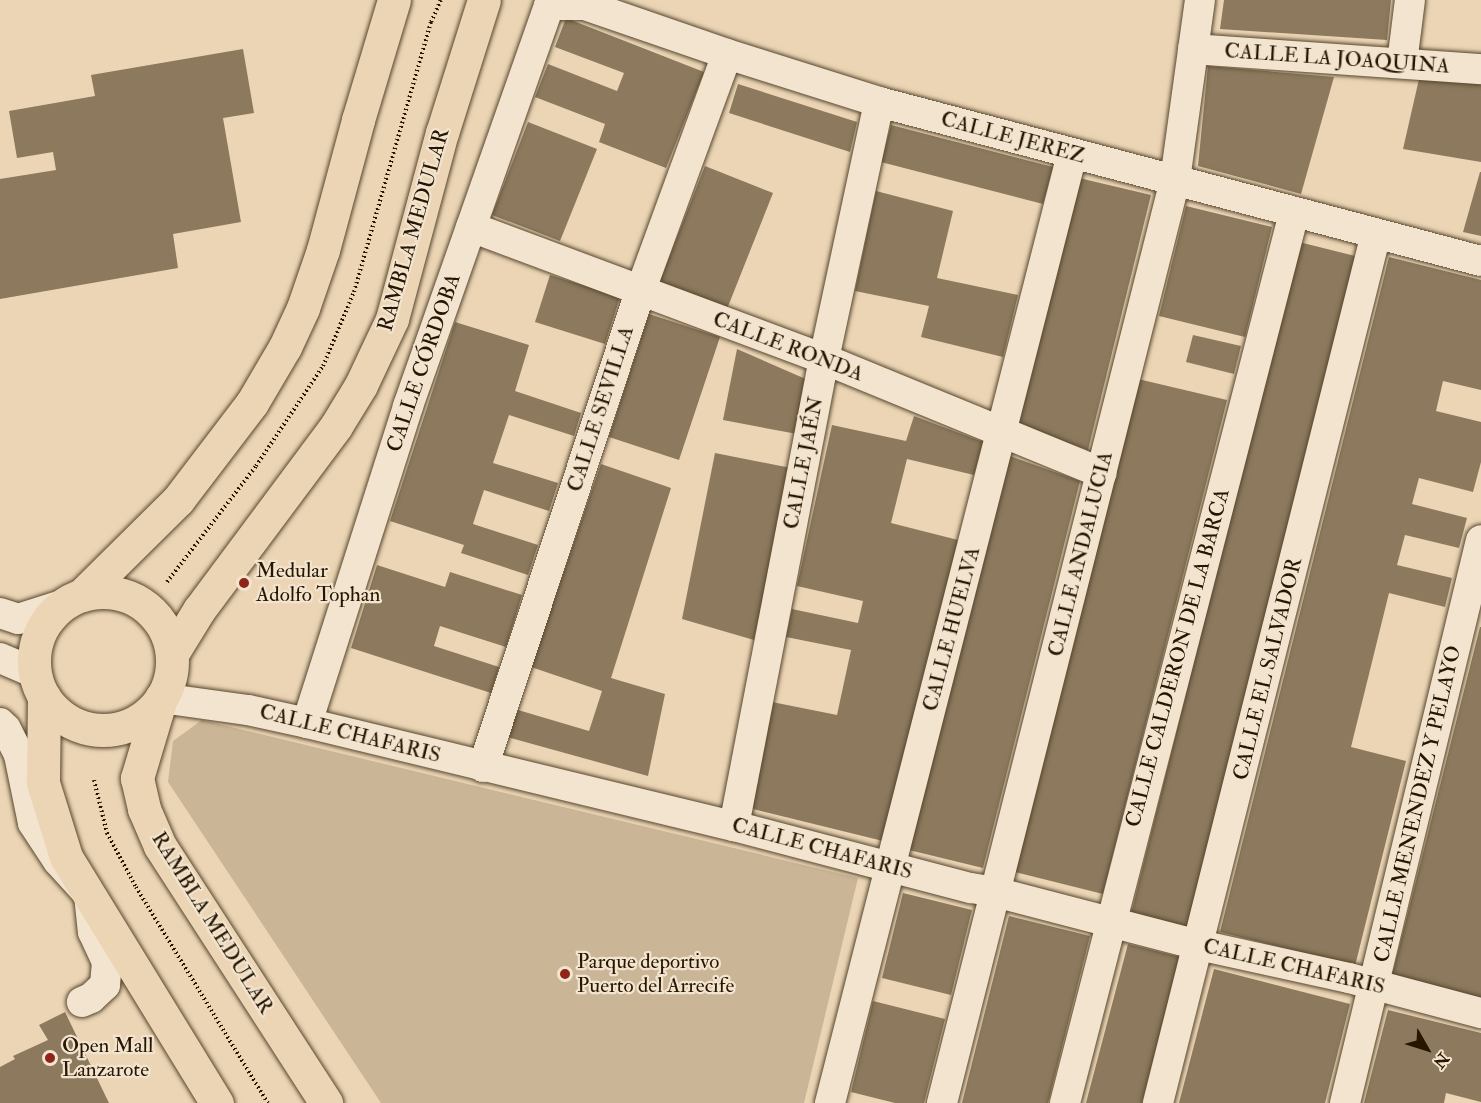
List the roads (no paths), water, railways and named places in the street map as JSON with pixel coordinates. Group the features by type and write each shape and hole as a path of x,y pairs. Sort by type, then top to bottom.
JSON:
{"main road":[{"path":"217,1103 66,857 43,783 40,685 34,656 39,636 49,619 178,500 252,403 285,347 303,308 324,250 358,120 394,0"},
{"name":"RAMBLA MEDULAR","path":"172,654 199,610 336,426 361,386 392,319 442,133 484,0"},
{"path":"40,685 63,717 82,727 102,730 123,727 139,720 161,698 171,676 172,654 167,634 157,617 142,604 122,594 101,592 72,600"},
{"name":"RAMBLA MEDULAR","path":"161,698 137,778 144,809 160,846 326,1103"}],"street":[{"name":"CALLE ANDALUCIA","path":"942,1103 1174,180 1200,0"},
{"path":"1402,63 1410,0"},
{"name":"CALLE JEREZ","path":"549,5 585,5 727,54 879,102 1481,261"},
{"name":"CALLE CÓRDOBA","path":"307,723 408,406 549,5"},
{"name":"CALLE LA JOAQUINA","path":"1193,49 1481,69"},
{"name":"CALLE SEVILLA","path":"483,767 640,292 727,54"},
{"name":"CALLE JAÉN","path":"734,826 824,359 879,102"},
{"name":"CALLE HUELVA","path":"830,1103 889,867 1003,434 1072,154"},
{"name":"CALLE CALDERON DE LA BARCA","path":"1065,1103 1294,213"},
{"name":"CALLE RONDA","path":"471,227 824,359 1102,473"},
{"name":"CALLE EL SALVADOR","path":"1158,1103 1376,234"},
{"name":"CALLE MENENDEZ Y PELAYO","path":"1345,1103 1481,540"},
{"path":"0,614 18,619 72,600"},
{"path":"0,658 40,685"},
{"path":"0,676 40,685"},
{"name":"CALLE CHAFARIS","path":"161,698 248,710 307,723 734,826 1110,923 1481,1013"},
{"path":"0,723 6,729 19,755 33,823 58,861 89,895 93,932 107,962 105,985 91,998 82,1002"}],"place":[{"name":"Medular Adolfo Tophan","path":"244,583"},
{"name":"Parque deportivo Puerto del Arrecife","path":"565,974"},
{"name":"Open Mall Lanzarote","path":"50,1058"}]}
